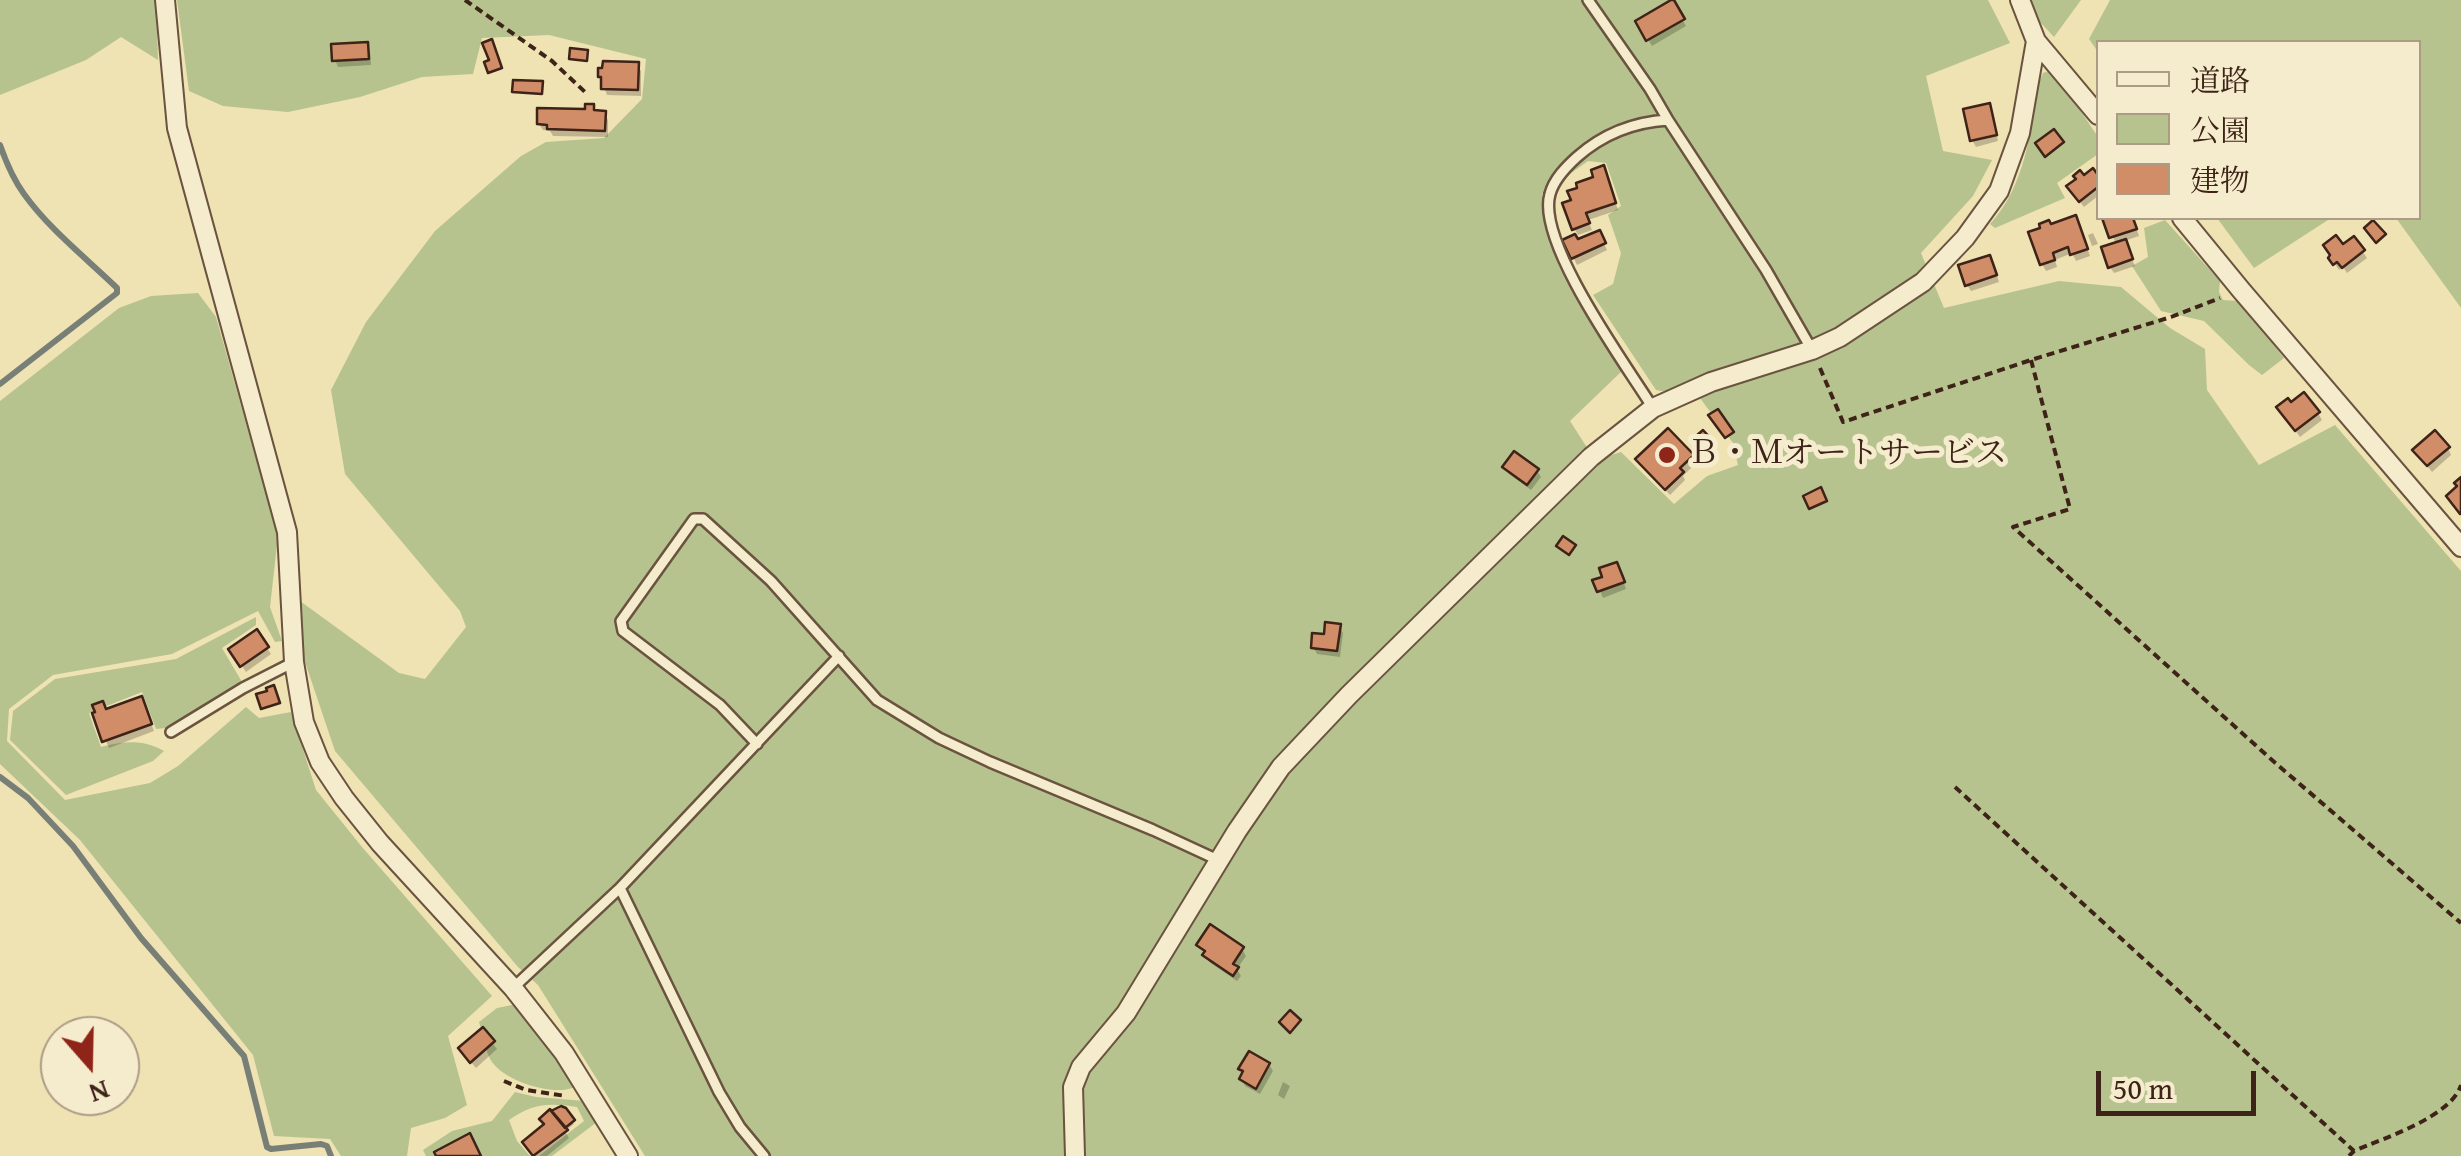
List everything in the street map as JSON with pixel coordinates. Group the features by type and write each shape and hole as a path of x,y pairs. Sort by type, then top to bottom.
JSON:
{"street":[{"path":"166,0 177,128 287,532 294,662 304,722 320,762 344,798 380,843 513,988 564,1054 628,1156"},
{"path":"2020,0 2036,41 2096,113"},
{"path":"1076,1156 1073,1087 1082,1067 1126,1012 1218,860 1282,767 1348,695 1592,457 1653,408 1712,382 1812,350 1852,330 1923,282 1965,238 1999,191 2020,133 2036,41"},
{"path":"2184,220 2461,547"}],"lane":[{"path":"1588,0 1766,270 1812,350"},
{"path":"1653,408 1566,268 1550,220 1548,198 1555,181 1592,144 1643,121 1668,120"},
{"path":"756,744 720,705 623,631 621,621 694,519 703,519 772,581 878,700 939,738 990,762 1218,860"},
{"path":"513,988 620,888 839,656"},
{"path":"171,732 294,662"},
{"path":"620,888 718,1092 764,1156"}],"path":[{"path":"465,0 552,61 585,92"},
{"path":"1812,350 1844,422 2172,317 2241,290"},
{"path":"2030,360 2070,510 2013,527 2272,760 2461,923"},
{"path":"1955,788 2354,1151"},
{"path":"504,1081 555,1096 590,1095"},
{"path":"2349,1156 2432,1116 2458,1094 2461,1085"}],"green space":[{"path":"0,0 156,0 158,60 121,37 86,60 0,95"},
{"path":"177,0 1988,0 2010,43 1926,76 1943,151 1992,160 1973,196 1921,253 1944,308 2059,281 2121,287 2170,328 2205,349 2207,390 2259,465 2335,425 2461,571 2461,1156 645,1156 538,985 518,967 335,751 304,659 300,601 399,673 425,679 466,627 460,611 345,474 331,390 366,322 435,231 521,156 546,142 604,138 642,99 646,59 549,35 482,38 473,74 422,77 360,97 288,112 223,106 189,91","holes":["1588,161 1606,163 1621,206 1608,215 1621,253 1613,284 1593,295 1656,390 1700,398 1733,443 1738,465 1707,476 1674,504 1621,452 1595,460 1570,421 1622,371 1559,266 1542,194"]},
{"path":"2031,0 2081,0 2054,37 2040,22"},
{"path":"2110,0 2461,0 2461,308 2397,220 2421,220 2421,40 2096,40 2096,49 2089,39"},
{"path":"2049,71 2068,92 2096,134 2096,155 2057,183 2065,198 1995,228 1990,224 2019,175 2043,73"},
{"path":"2165,220 2220,281 2223,300 2239,301 2284,358 2262,375 2204,321 2161,311 2132,266 2148,257 2144,228"},
{"path":"2218,220 2328,220 2254,268"},
{"path":"198,293 216,317 278,536 270,607 282,641 275,642 258,611 172,654 53,675 9,709 7,741 65,800 150,783 178,766 246,707 259,718 291,712 316,790 492,996 448,1036 467,1105 445,1118 411,1128 407,1156 341,1156 330,1139 274,1136 253,1055 80,840 0,764 0,401 119,308 151,296"},
{"path":"256,617 256,625 222,648 242,682 166,728 156,729 142,692 89,713 101,747 149,744 164,751 153,761 66,795 10,740 13,711 55,679 176,659"},
{"path":"517,1004 575,1087 555,1090 530,1085 492,1062 479,1022 497,1008"},
{"path":"515,1092 585,1101 597,1122 552,1156 539,1156 584,1121 577,1107 541,1106 509,1120 517,1141 530,1156 426,1156 423,1150 452,1131 492,1121"}],"building":[{"path":"1671,0 1685,19 1646,41 1635,21"},
{"path":"492,39 502,68 488,73 484,62 489,60 482,43"},
{"path":"368,42 369,59 332,61 331,44"},
{"path":"570,48 588,50 587,61 569,59"},
{"path":"603,61 639,62 638,90 601,89 598,68 602,68"},
{"path":"513,80 543,81 542,94 512,92"},
{"path":"1990,103 1997,135 1970,141 1963,109"},
{"path":"585,104 606,111 605,131 547,129 547,125 537,124 537,108 585,109"},
{"path":"2054,129 2064,142 2045,157 2035,143"},
{"path":"1604,165 1616,203 1586,213 1590,223 1572,230 1562,203 1571,200 1567,191 1593,177 1591,170"},
{"path":"2093,168 2096,189 2079,202 2066,186 2080,170 2084,175"},
{"path":"2076,215 2088,249 2070,255 2068,247 2053,253 2055,260 2040,265 2028,232 2049,220 2051,224"},
{"path":"2103,220 2134,220 2137,229 2109,238"},
{"path":"2373,220 2386,234 2376,243 2364,228"},
{"path":"1600,230 1606,243 1571,259 1562,240 1575,234 1578,239"},
{"path":"2336,235 2343,244 2354,236 2365,250 2342,268 2337,262 2333,265 2323,245"},
{"path":"2126,239 2133,259 2108,268 2101,247"},
{"path":"1990,255 1997,275 1965,286 1958,265"},
{"path":"2304,392 2320,412 2295,431 2276,407"},
{"path":"1718,409 1734,432 1725,438 1708,415"},
{"path":"1668,428 1694,455 1680,468 1684,472 1665,490 1635,459"},
{"path":"1703,430 1715,443 1708,449 1696,436"},
{"path":"2435,430 2450,447 2427,466 2412,450"},
{"path":"1514,451 1539,469 1527,485 1502,467"},
{"path":"2461,477 2461,513 2460,514 2446,496"},
{"path":"1821,487 1827,501 1809,509 1803,496"},
{"path":"1563,536 1576,545 1569,555 1556,546"},
{"path":"1617,562 1625,582 1597,592 1592,580 1602,577 1599,568"},
{"path":"1325,622 1341,624 1337,651 1311,648 1312,633 1324,634"},
{"path":"257,629 269,647 240,667 228,649"},
{"path":"274,685 280,703 261,709 256,694"},
{"path":"142,696 152,724 102,742 92,705 103,701 106,709"},
{"path":"1210,924 1244,947 1233,964 1239,967 1233,976 1202,955 1205,951 1196,945"},
{"path":"1290,1010 1301,1020 1290,1033 1279,1022"},
{"path":"483,1027 495,1041 470,1063 458,1048"},
{"path":"1249,1051 1270,1063 1256,1089 1239,1079 1243,1071 1238,1069"},
{"path":"561,1106 575,1120 565,1128 551,1111"},
{"path":"550,1109 568,1130 533,1156 522,1142 544,1124 539,1119"},
{"path":"470,1133 481,1156 436,1156 434,1152"}],"waterway":[{"path":"0,145 16,182 34,207 117,288 117,293 0,384"},
{"path":"0,777 28,798 73,846 141,938 244,1056 267,1147 321,1144 327,1146 331,1156"}],"place":[{"name":"Ｂ・Ｍオートサービス","path":"1667,455"}]}
